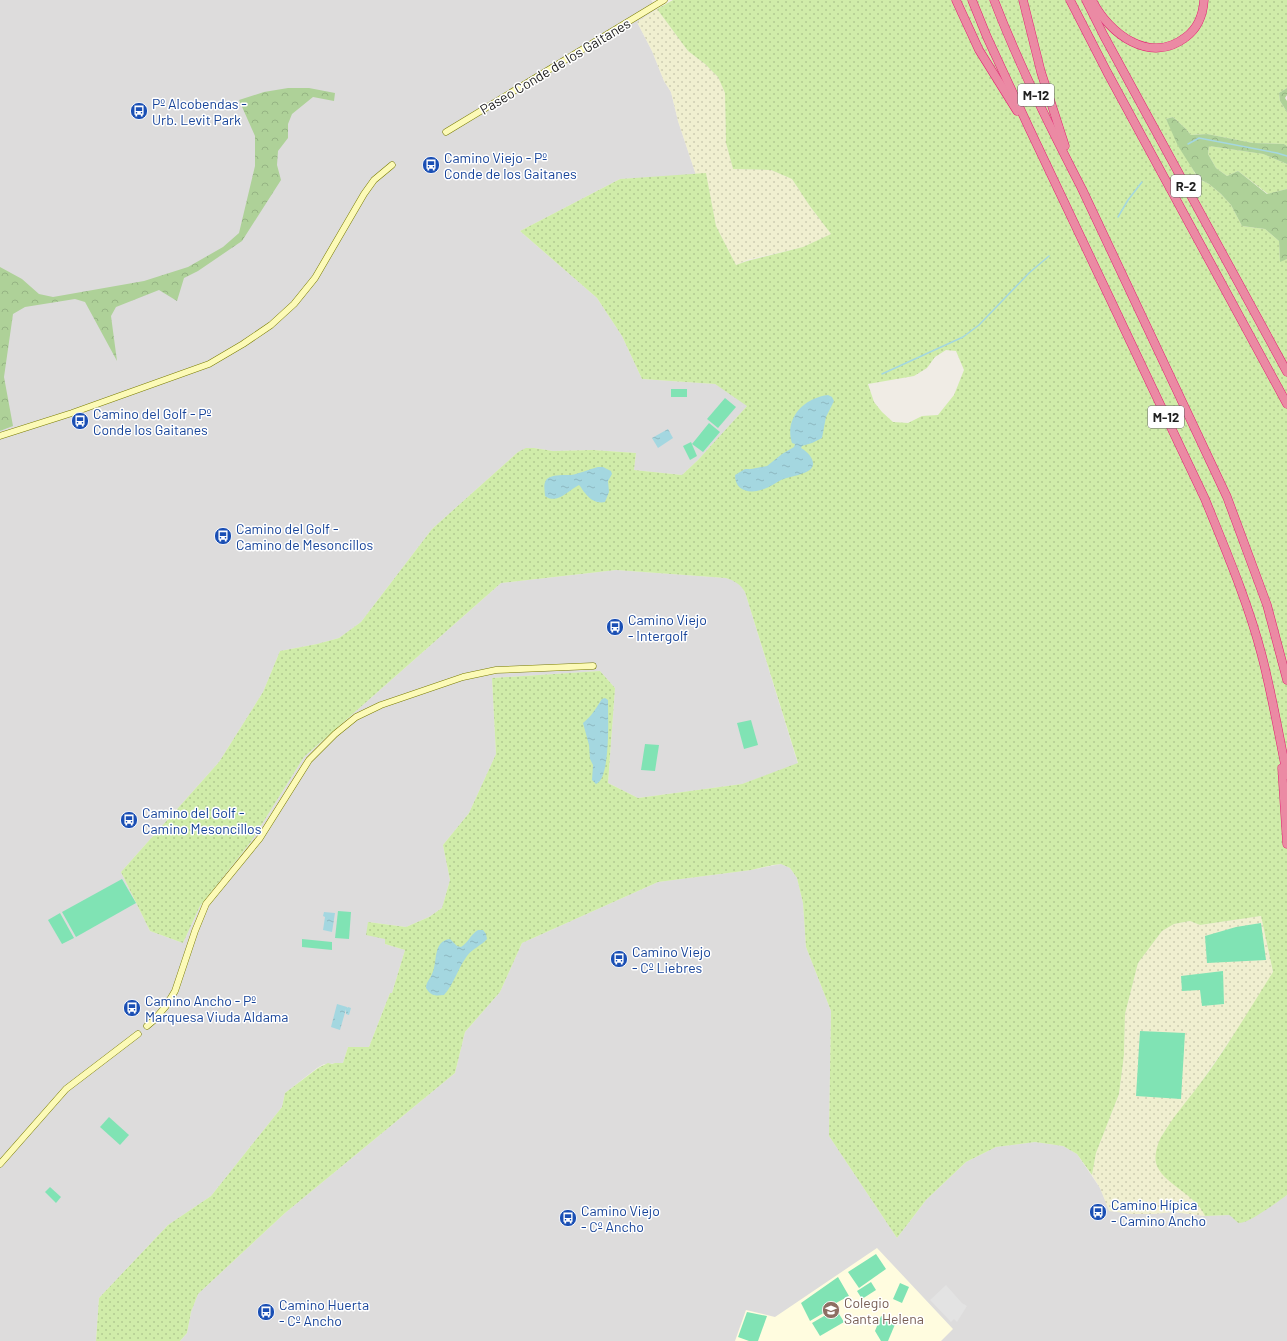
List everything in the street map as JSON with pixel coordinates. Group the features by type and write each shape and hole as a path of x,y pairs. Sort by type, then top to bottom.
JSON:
{"highway":[{"path":"956,0 979,50 1030,130"},
{"name":"M-12","path":"972,0 987,37 1030,130 1205,499 1248,611 1262,656 1287,775"},
{"name":"M-12","path":"994,0 1010,42 1062,152 1082,189 1227,497 1267,605 1287,680"},
{"path":"1022,0 1034,47 1060,133 1082,189"},
{"name":"R-2","path":"1070,0 1287,404"},
{"name":"R-2","path":"1086,0 1104,36 1287,372"},
{"path":"1092,0 1102,17 1124,38 1139,45 1155,48 1172,45 1189,35 1199,21 1204,8 1204,0"},
{"path":"1274,714 1283,780 1287,844"}],"street":[{"name":"Paseo Conde de los Gaitanes","path":"446,132 664,0"},
{"path":"0,436 72,413 209,364 271,325 294,304 315,278 364,194 374,180 392,165"},
{"path":"147,1026 166,1006 175,991 194,933 206,904 260,838 309,760 335,734 356,718 381,705 463,677 496,670 594,666"},
{"path":"0,1164 66,1089 138,1034"}],"shaded area":[{"path":"0,0 651,0 657,9 637,22 652,51 664,81 671,92 678,121 696,175 620,179 520,231 597,298 622,336 642,379 715,384 748,405 698,460 682,475 634,470 636,453 593,450 553,451 534,448 518,452 432,529 361,622 339,638 280,651 263,692 219,762 121,872 150,931 183,943 200,906 250,843 304,757 501,583 616,570 726,578 735,581 742,586 745,592 798,764 742,784 638,798 608,783 615,688 600,671 492,678 496,754 469,813 443,845 450,880 442,908 429,917 406,927 368,922 386,939 385,944 405,950 392,993 390,993 369,1047 348,1047 343,1063 324,1064 285,1093 282,1107 211,1196 168,1225 99,1298 96,1341 0,1341"},
{"path":"781,864 790,868 797,878 803,903 806,947 831,1011 829,1136 897,1238 926,1200 966,1162 996,1147 1035,1142 1063,1146 1077,1154 1100,1188 1110,1211 1153,1214 1173,1212 1205,1216 1229,1215 1249,1220 1287,1195 1287,1341 180,1341 187,1333 191,1312 198,1294 285,1213 455,1073 465,1032 500,992 522,943 658,882 751,870"},
{"path":"877,1248 953,1329 941,1341 735,1341 746,1310 775,1317"},
{"path":"946,1285 962,1303 967,1306 957,1322 954,1319 951,1322 930,1300"}],"green space":[{"path":"673,0 1287,0 1287,88 1279,93 1280,101 1287,112 1287,146 1284,144 1253,143 1207,134 1191,135 1173,117 1166,119 1198,179 1209,184 1221,194 1231,205 1242,226 1265,229 1279,241 1280,261 1287,259 1287,1195 1263,1212 1243,1222 1239,1223 1229,1215 1205,1216 1201,1208 1194,1201 1164,1177 1156,1163 1156,1152 1161,1137 1171,1121 1219,1058 1273,972 1261,916 1200,925 1190,921 1174,924 1162,931 1138,963 1125,1014 1124,1055 1119,1094 1096,1153 1092,1175 1077,1154 1063,1146 1035,1142 996,1147 966,1162 926,1200 897,1238 829,1136 831,1011 806,947 803,903 797,878 790,868 781,864 751,870 658,882 522,943 500,992 465,1032 455,1073 285,1213 198,1294 191,1312 187,1333 180,1341 96,1341 99,1298 168,1225 211,1196 282,1107 285,1093 318,1068 328,1063 343,1063 348,1047 369,1047 390,993 392,993 405,950 385,944 385,939 366,935 368,922 406,927 429,917 442,908 450,880 443,845 469,813 496,754 492,678 600,671 615,688 608,783 638,798 742,784 798,763 745,592 735,582 726,578 616,570 501,583 304,757 250,843 200,906 183,943 150,931 121,872 219,762 263,692 280,651 339,638 361,622 432,529 518,452 526,448 534,448 553,451 593,450 636,453 634,470 682,475 698,460 747,406 715,384 642,379 622,336 597,298 520,231 620,179 706,173 716,226 736,265 803,247 831,234 792,179 771,170 733,169 726,143 725,93 718,77 705,64 688,51 657,9","holes":["946,350 956,351 964,370 954,395 938,415 922,416 908,423 893,422 874,402 868,384 914,376 927,368 935,357"]},
{"path":"657,9 688,51 705,64 718,77 725,93 726,143 733,169 771,170 792,179 831,234 803,247 747,260 736,265 716,226 706,174 696,175 678,121 671,92 664,81 652,51 637,22"},
{"path":"288,88 309,88 335,93 334,101 313,97 292,114 288,124 288,138 278,151 277,165 281,180 242,241 198,271 184,278 177,301 159,290 116,307 111,316 117,361 85,302 75,299 25,307 13,314 4,377 13,426 0,431 0,267 22,279 39,294 53,297 144,281 188,267 223,247 239,233 255,166 255,136 239,100 264,92"},
{"path":"1287,88 1287,95 1285,98 1287,101 1287,112 1280,101 1279,93"},
{"path":"1173,117 1191,135 1207,134 1253,143 1284,144 1287,146 1287,164 1263,154 1209,146 1208,154 1216,168 1227,176 1238,171 1267,194 1287,189 1287,259 1280,262 1279,241 1265,229 1242,226 1231,205 1221,194 1209,184 1199,179 1178,146 1166,119"},
{"path":"1209,146 1263,154 1287,164 1287,189 1268,194 1238,171 1227,176 1216,168 1208,154"},
{"path":"671,389 687,389 687,397 671,397"},
{"path":"725,398 736,407 718,428 707,419"},
{"path":"709,423 720,432 703,452 692,444"},
{"path":"691,442 697,456 690,460 683,446"},
{"path":"751,720 758,745 744,749 737,723"},
{"path":"645,744 659,745 655,771 641,770"},
{"path":"122,879 136,903 76,937 62,912"},
{"path":"338,911 351,912 349,939 335,938"},
{"path":"60,913 74,938 62,944 48,920"},
{"path":"1261,916 1273,973 1241,1024 1162,1135 1164,1175 1187,1194 1203,1210 1205,1216 1173,1212 1132,1214 1109,1211 1100,1188 1092,1175 1096,1153 1119,1094 1124,1055 1125,1014 1138,963 1162,931 1174,924 1190,921 1200,925"},
{"path":"1261,923 1266,960 1207,963 1205,936 1236,927"},
{"path":"302,939 332,942 332,950 302,947"},
{"path":"1223,971 1224,1004 1202,1006 1200,990 1182,991 1181,976"},
{"path":"1140,1031 1185,1033 1181,1099 1136,1096"},
{"path":"109,1117 129,1135 120,1145 100,1127"},
{"path":"50,1187 61,1197 56,1203 45,1192"},
{"path":"876,1254 886,1269 859,1288 848,1272"},
{"path":"838,1277 849,1296 810,1321 801,1303"},
{"path":"871,1282 876,1290 862,1299 857,1291"},
{"path":"900,1283 909,1287 902,1303 893,1299"},
{"path":"836,1309 844,1322 820,1336 812,1323"},
{"path":"747,1312 767,1316 758,1341 749,1341 738,1337"},
{"path":"881,1316 896,1322 888,1341 881,1341 875,1331"}],"water":[{"path":"828,395 832,397 834,401 826,417 822,438 802,446 801,448 811,457 813,461 812,468 809,471 781,480 759,491 749,491 741,488 736,481 735,475 745,469 767,466 794,447 795,444 792,443 790,434 791,425 798,411 811,400"},
{"path":"668,429 673,438 658,448 652,438"},
{"path":"598,467 603,467 611,471 612,474 608,481 609,492 605,502 596,502 591,499 579,485 558,498 554,499 545,496 544,488 548,478 558,475 571,475"},
{"path":"605,698 608,700 608,746 604,771 601,780 596,784 592,780 593,765 590,759 589,745 583,723 591,715 602,699"},
{"path":"324,912 335,913 332,932 323,930 325,917 323,916"},
{"path":"478,930 483,930 487,939 467,956 444,995 430,993 426,986 434,969 436,953 440,944 450,939 457,946 461,947"},
{"path":"337,1004 351,1008 349,1015 346,1014 346,1009 340,1030 331,1027"}],"waterway":[{"path":"1188,144 1199,138 1287,156"},
{"path":"1118,217 1128,200 1142,182"},
{"path":"882,374 963,337 979,325 1029,273 1049,256"}],"place":[{"name":"Pº Alcobendas - Urb. Levit Park","path":"139,111"},
{"name":"Camino Viejo - Pº Conde de los Gaitanes","path":"431,165"},
{"name":"Camino del Golf - Pº Conde los Gaitanes","path":"80,421"},
{"name":"Camino del Golf - Camino de Mesoncillos","path":"223,536"},
{"name":"Camino Viejo - Intergolf","path":"615,627"},
{"name":"Camino del Golf - Camino Mesoncillos","path":"129,820"},
{"name":"Camino Viejo - Cº Liebres","path":"619,959"},
{"name":"Camino Ancho - Pº Marquesa Viuda Aldama","path":"132,1008"},
{"name":"Camino Hípica - Camino Ancho","path":"1098,1212"},
{"name":"Camino Viejo - Cº Ancho","path":"568,1218"},
{"name":"Colegio Santa Helena","path":"831,1310"},
{"name":"Camino Huerta - Cº Ancho","path":"266,1312"}]}
